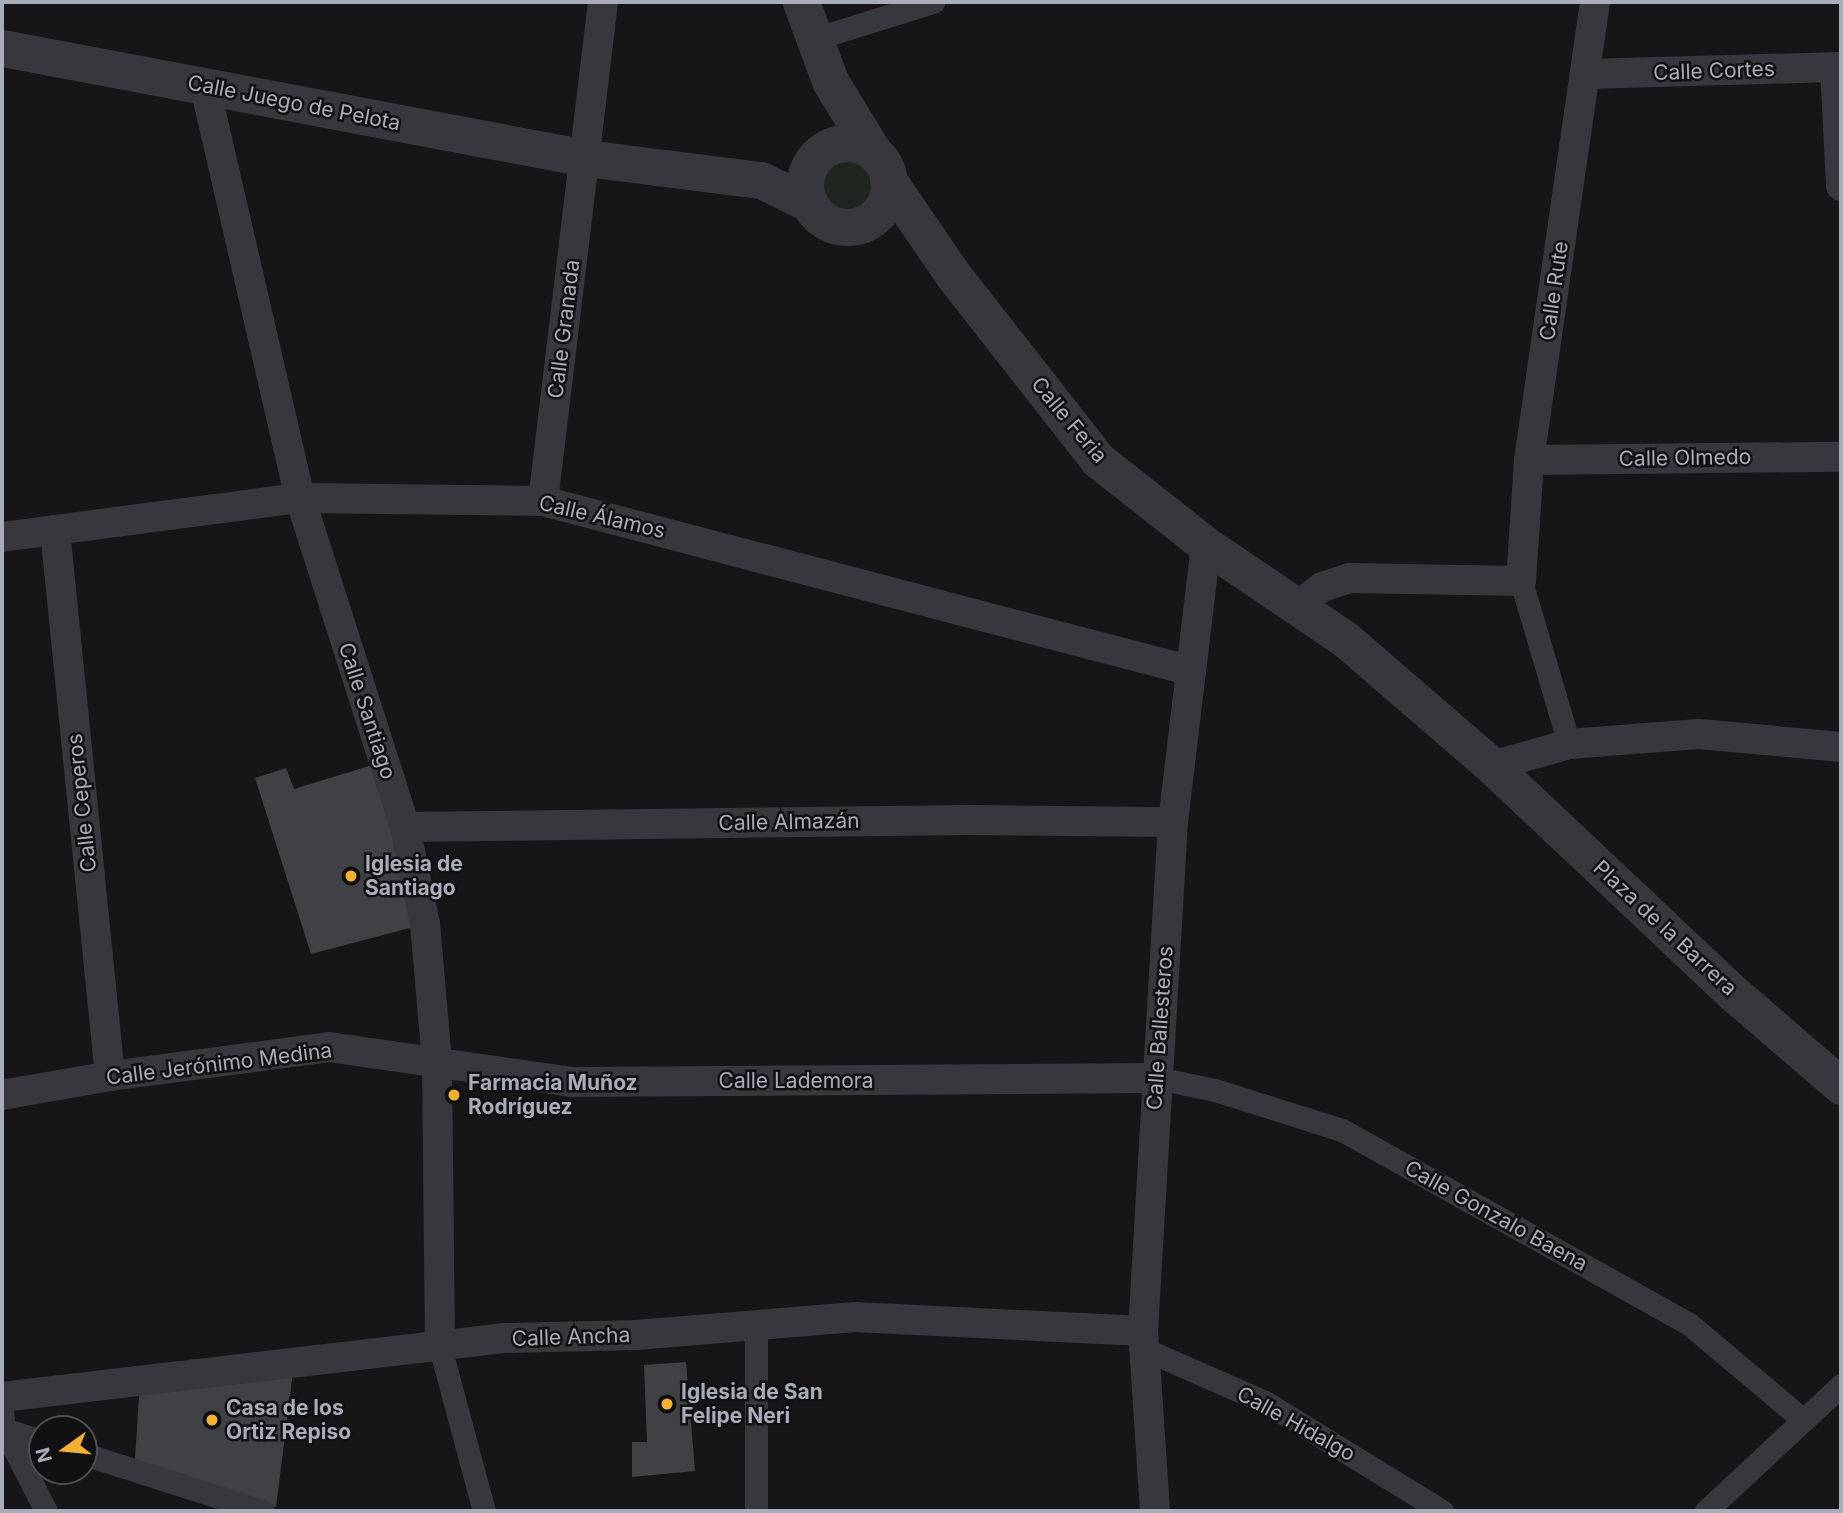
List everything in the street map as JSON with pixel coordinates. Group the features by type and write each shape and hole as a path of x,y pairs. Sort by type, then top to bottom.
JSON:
{"street":[{"name":"Calle Granada","path":"543,501 603,2"},
{"path":"801,2 830,81 834,129 805,188 810,204"},
{"path":"814,38 933,2"},
{"name":"Calle Rute","path":"1521,581 1529,460 1595,2"},
{"name":"Calle Juego de Pelota","path":"2,48 586,158 761,180"},
{"path":"1838,67 1841,186"},
{"name":"Calle Cortes","path":"1586,74 1838,67"},
{"name":"Calle Feria","path":"830,81 881,167 953,275 1098,460 1206,545"},
{"name":"Calle Santiago","path":"205,87 300,498 405,827 425,924 437,1062 440,1347"},
{"path":"851,143 881,167 884,204 868,222 855,226 829,223 810,204 761,180 851,143"},
{"name":"Calle Feria","path":"868,222 885,223 913,240 953,275"},
{"name":"Calle Olmedo","path":"1529,460 1841,457"},
{"name":"Calle Álamos","path":"2,537 300,498 543,501 1188,670"},
{"name":"Calle Ceperos","path":"55,530 110,1076"},
{"name":"Plaza de la Barrera","path":"1206,545 1346,639 1492,766 1733,993 1837,1078"},
{"name":"Calle Ballesteros","path":"1156,1511 1144,1340 1157,1078 1173,822 1188,670 1206,545"},
{"path":"1299,605 1322,587 1350,578 1521,581 1569,744"},
{"path":"1492,766 1569,744 1699,734 1841,747"},
{"name":"Calle Almazán","path":"405,827 971,820 1173,822"},
{"name":"Calle Jerónimo Medina","path":"2,1095 110,1076 329,1047 437,1062"},
{"name":"Calle Lademora","path":"437,1062 571,1082 1157,1078"},
{"name":"Calle Gonzalo Baena","path":"1157,1078 1215,1090 1342,1130 1688,1324 1802,1419"},
{"name":"Calle Ancha","path":"2,1397 504,1338 636,1335 855,1317 1144,1340"},
{"path":"755,1511 756,1324"},
{"name":"Calle Hidalgo","path":"1144,1340 1265,1402 1441,1511"},
{"path":"440,1347 484,1511"},
{"path":"1706,1511 1841,1385"},
{"path":"3,1420 28,1433"},
{"path":"3,1420 46,1511"},
{"path":"98,1458 263,1511"}],"shaded area":[{"path":"847,158 866,166 874,185 866,204 847,212 828,204 820,185 828,166"}],"building":[{"name":"Iglesia de Santiago","path":"382,762 425,924 311,954 255,778 286,768 294,789"},
{"name":"Iglesia de San Felipe Neri","path":"686,1362 695,1471 632,1477 632,1442 647,1442 644,1365"},
{"name":"Casa de los Ortiz Repiso","path":"294,1364 276,1507 135,1459 140,1381"}],"place":[{"name":"Iglesia de Santiago","path":"351,876"},
{"name":"Farmacia Muñoz Rodríguez","path":"454,1095"},
{"name":"Iglesia de San Felipe Neri","path":"667,1404"},
{"name":"Casa de los Ortiz Repiso","path":"212,1420"}]}
